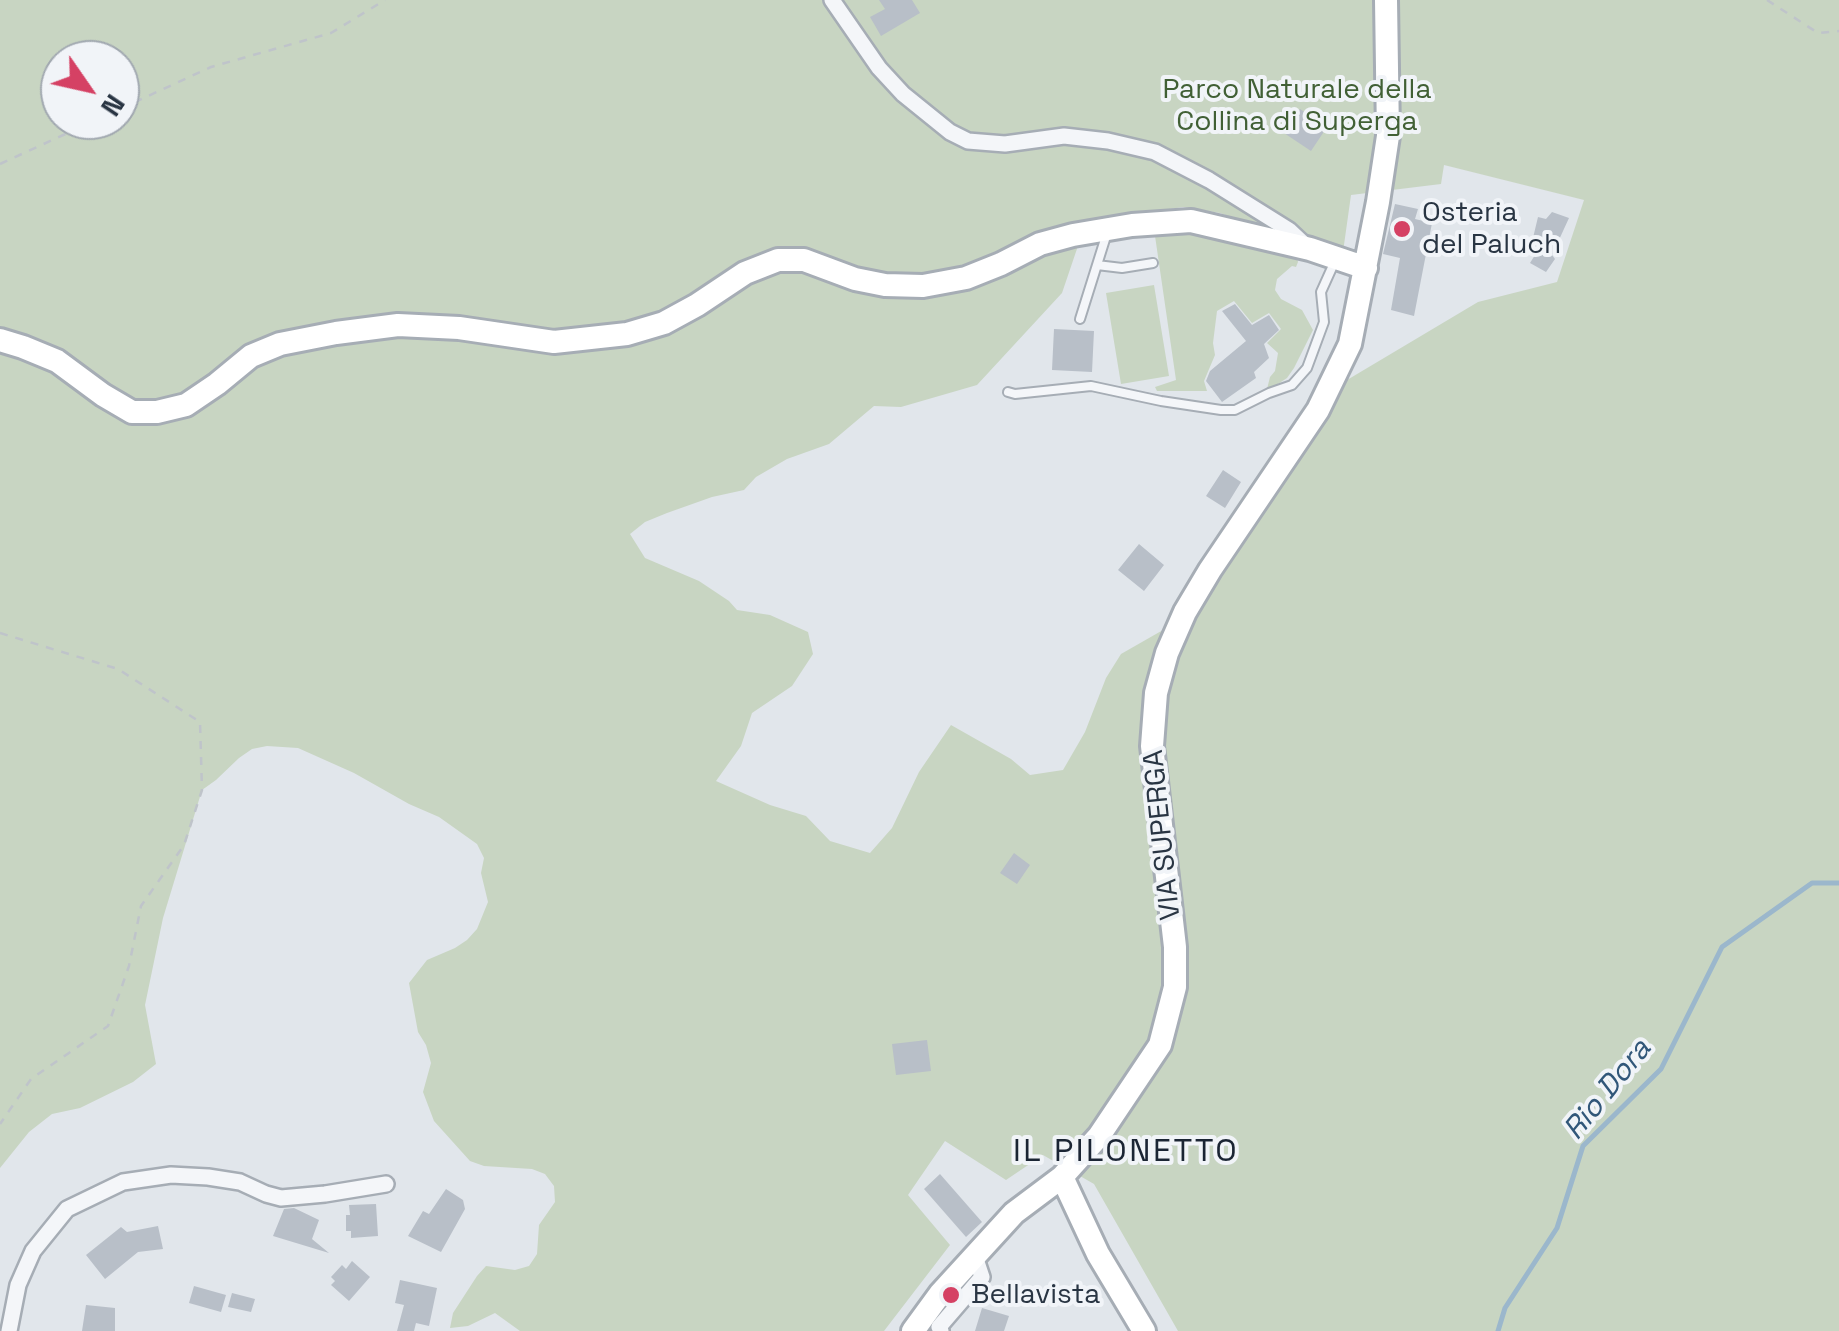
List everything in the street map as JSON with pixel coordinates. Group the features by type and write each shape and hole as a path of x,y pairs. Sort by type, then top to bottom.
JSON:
{"street":[{"path":"832,0 879,68 950,132 968,141 1005,144 1064,136 1156,152 1289,230 1310,249"},
{"name":"VIA SUPERGA","path":"914,1331 940,1294 1014,1214 1062,1176 1099,1136 1160,1045 1175,987 1175,946 1152,746 1156,693 1167,652 1185,612 1318,410 1350,344 1388,136 1386,0"},
{"path":"0,340 57,360 132,412 157,412 186,405 250,356 280,344 398,325 459,328 554,342 598,339 664,323 744,274 778,260 804,260 855,279 885,285 924,286 966,278 1040,244 1108,229 1191,221 1310,249 1366,268"},
{"path":"9,1331 18,1285 33,1251 67,1209 123,1182 170,1174 208,1177 240,1182 281,1198 386,1184"},
{"path":"1062,1176 1098,1254 1144,1331"},
{"path":"941,1331 939,1327 982,1277 975,1256"}],"lane":[{"path":"1080,319 1108,229"},
{"path":"1008,392 1091,386 1235,410 1292,385 1308,368 1324,322 1320,292 1336,258"},
{"path":"1098,265 1122,268 1152,263"}],"path":[{"path":"140,100 211,67 331,33 385,0"},
{"path":"1767,0 1818,34 1839,30"},
{"path":"0,164 52,140"},
{"path":"0,633 118,669 200,722 202,790 184,846 141,906 129,966 108,1026 31,1079 0,1124"}],"green space":[{"name":"Parco Naturale della Collina di Superga","path":"0,0 1839,0 1839,1331 1178,1331 1094,1184 1073,1172 1167,1048 1159,746 1171,641 1342,383 1478,302 1557,282 1584,200 1444,165 1441,184 1351,195 1342,259 1272,224 1269,231 1220,213 1183,207 1055,226 963,268 923,275 886,274 858,269 806,249 776,249 660,314 625,324 555,331 398,314 210,376 182,395 135,401 0,329"},
{"path":"1189,228 1297,257 1296,267 1277,279 1275,290 1281,299 1302,310 1313,330 1294,368 1275,386 1267,389 1278,353 1267,343 1281,329 1269,313 1252,323 1234,301 1217,311 1215,355 1204,381 1207,391 1157,391 1155,387 1176,380 1154,229"},
{"path":"1081,237 1062,293 977,385 901,407 874,406 829,444 787,459 756,477 744,490 667,513 645,522 630,534 645,558 699,581 737,610 770,615 808,632 813,654 792,686 752,713 741,746 716,781 806,816 830,841 870,853 892,828 919,772 951,725 1011,759 1030,775 1063,770 1121,654 1163,630 1148,746 1170,947 1157,1044 1062,1166 1043,1155 1006,1180 945,1141 908,1195 950,1245 884,1331 520,1331 495,1313 468,1326 450,1328 453,1313 486,1266 515,1270 529,1266 537,1254 539,1225 555,1202 554,1186 545,1174 470,1161 434,1121 423,1092 431,1063 418,1032 409,983 427,960 455,948 477,929 488,902 481,873 484,858 477,844 439,817 298,748 252,749 202,790 163,918 145,1005 156,1064 133,1082 80,1108 52,1114 29,1132 0,1168 0,352 51,371 96,405 129,423 158,423 191,415 256,366 283,355 399,336 458,339 554,353 629,346 669,334 750,284 781,271 802,271 852,290 883,296 924,297 969,289"},
{"path":"1154,285 1169,376 1121,384 1106,293"}],"building":[{"path":"879,0 912,0 920,13 881,36 870,17 885,9"},
{"path":"1300,109 1327,127 1311,151 1284,133"},
{"path":"1395,204 1418,209 1415,219 1432,223 1414,316 1391,310 1400,258 1383,254"},
{"path":"1552,212 1569,218 1552,255 1555,259 1546,272 1530,263 1540,247 1532,242 1538,217 1546,219"},
{"path":"1235,304 1252,325 1269,315 1279,330 1264,344 1269,358 1254,372 1256,378 1222,402 1206,381 1210,371 1246,341 1222,311"},
{"path":"1054,329 1094,331 1092,372 1052,370"},
{"path":"1223,470 1241,482 1225,508 1206,496"},
{"path":"1139,544 1164,565 1144,591 1118,570"},
{"path":"1014,853 1030,865 1017,884 1000,873"},
{"path":"927,1040 931,1071 896,1075 892,1044"},
{"path":"940,1174 982,1222 966,1237 924,1189"},
{"path":"446,1189 463,1200 465,1209 441,1252 408,1236 423,1211 429,1214"},
{"path":"376,1204 378,1236 351,1238 351,1231 346,1231 349,1205"},
{"path":"294,1208 319,1220 312,1239 329,1253 273,1236 284,1209"},
{"path":"158,1226 163,1249 138,1252 105,1279 86,1255 121,1227 127,1232"},
{"path":"352,1261 370,1277 349,1301 331,1285 335,1281 331,1277"},
{"path":"400,1280 437,1288 429,1326 416,1323 414,1331 397,1331 404,1305 395,1303"},
{"path":"194,1286 226,1295 221,1312 189,1303"},
{"path":"232,1293 255,1299 251,1312 228,1307"},
{"path":"86,1305 115,1308 115,1331 82,1331"},
{"path":"982,1308 1009,1316 1004,1331 975,1331"}],"waterway":[{"name":"Rio Dora","path":"1498,1331 1505,1308 1557,1228 1583,1146 1661,1069 1722,947 1812,883 1839,883"}],"place":[{"name":"Osteria del Paluch","path":"1402,229"},
{"name":"Bellavista","path":"951,1295"}],"district":[{"name":"IL PILONETTO","path":"1126,1152"}]}
